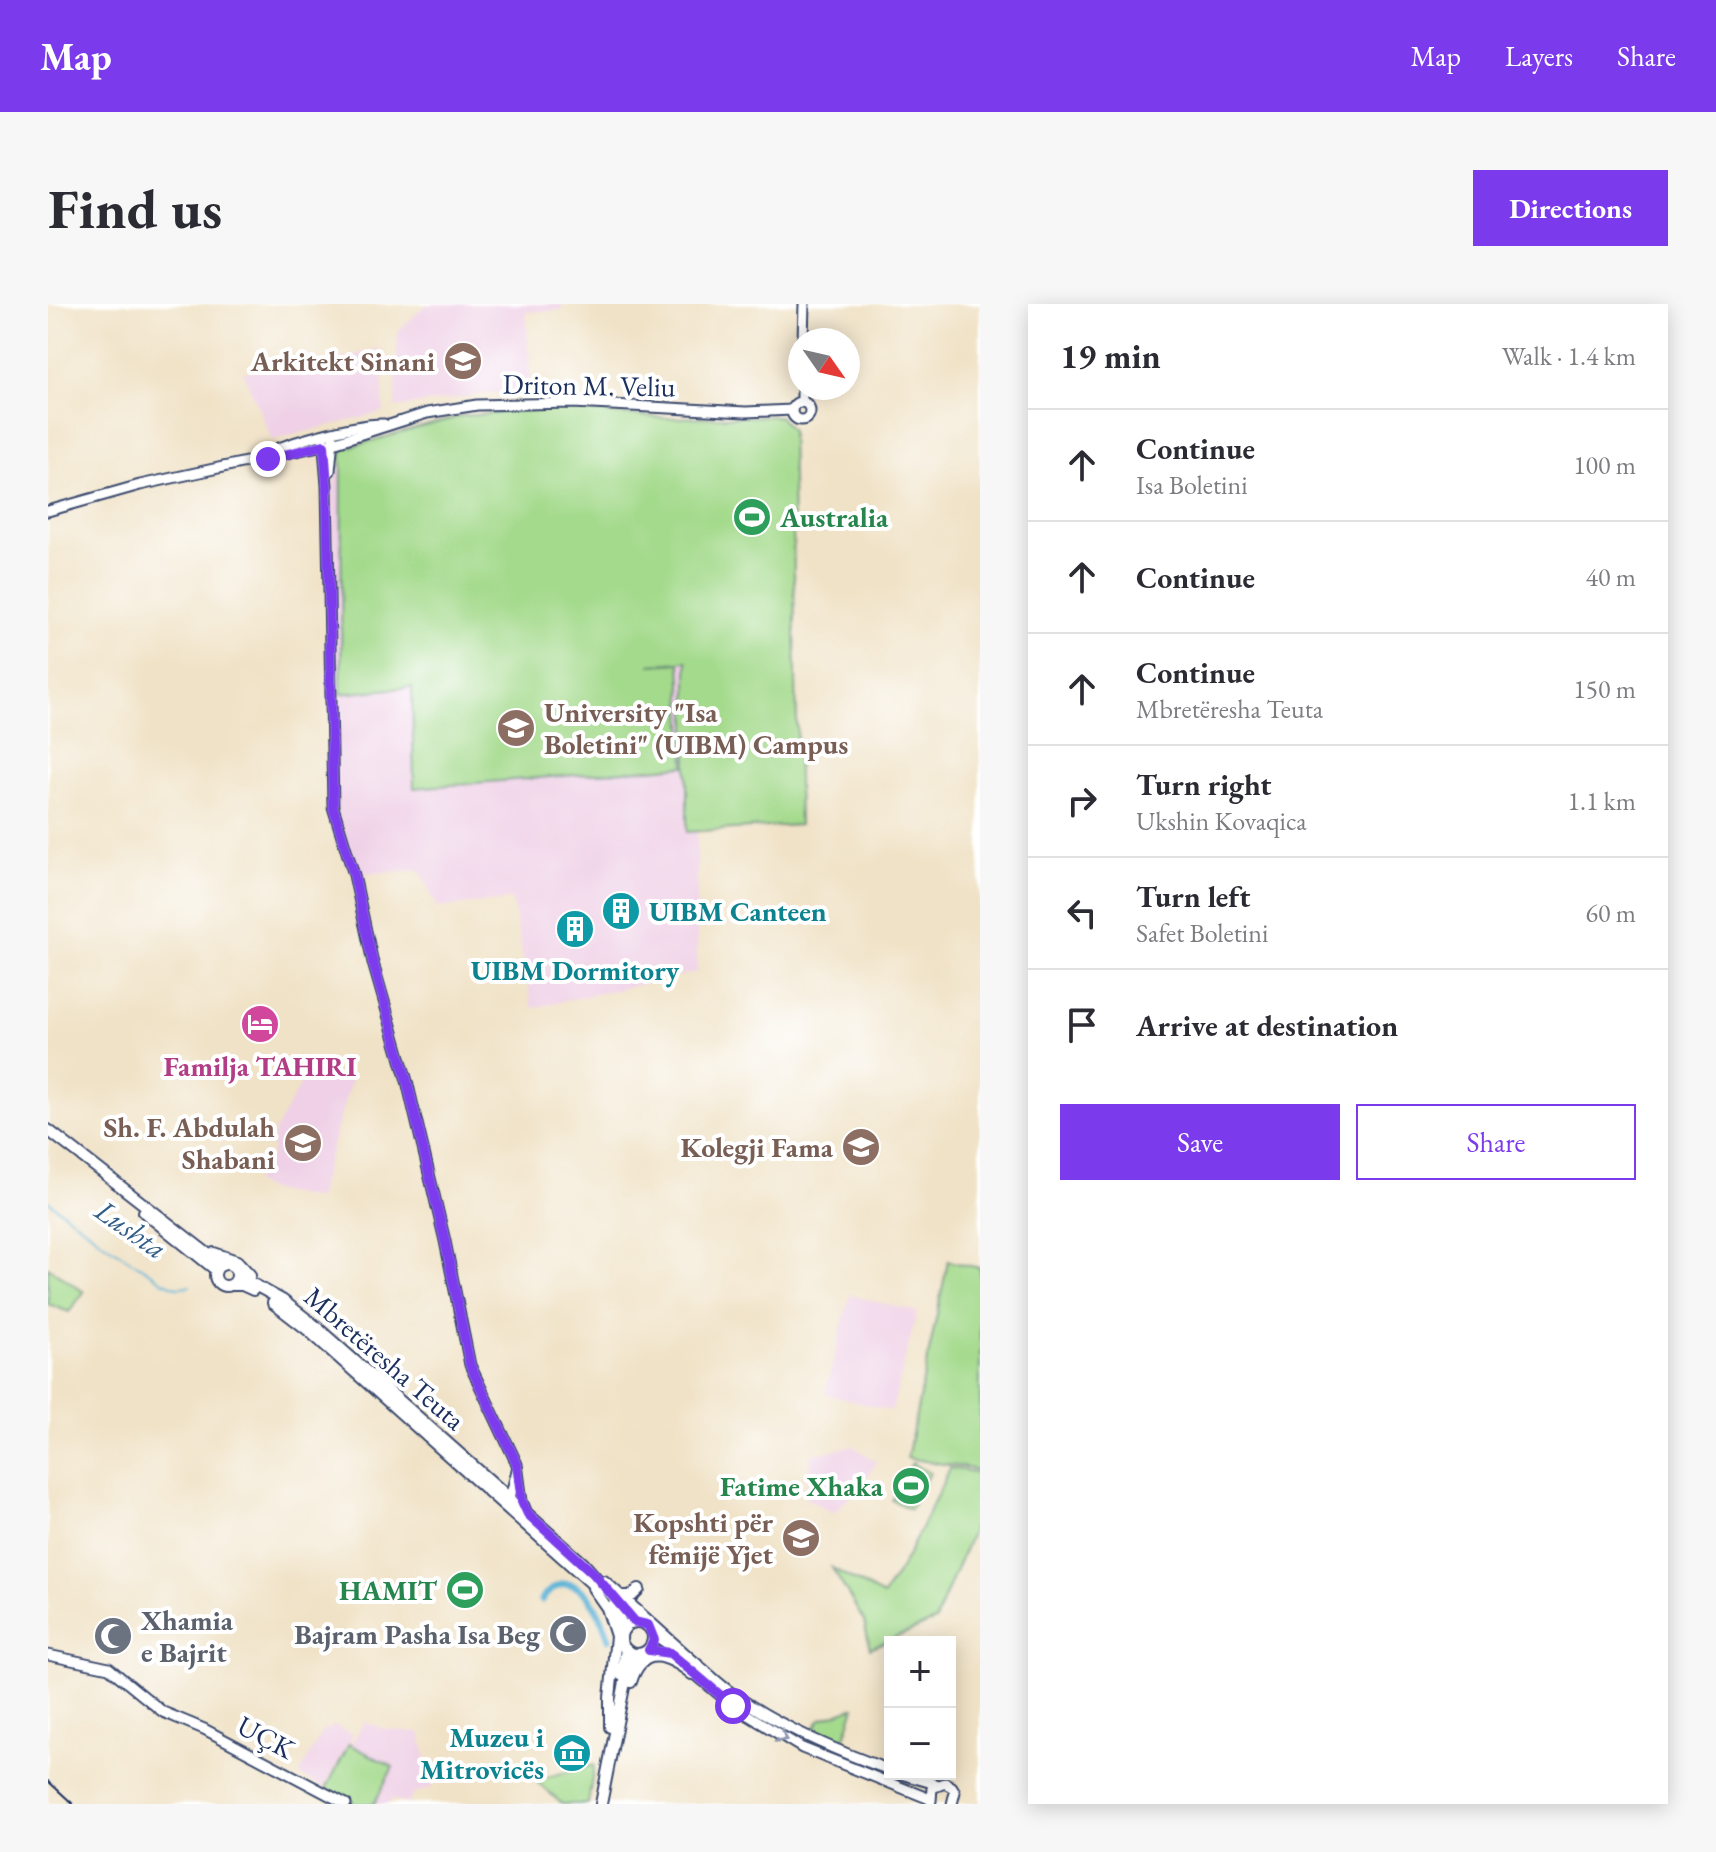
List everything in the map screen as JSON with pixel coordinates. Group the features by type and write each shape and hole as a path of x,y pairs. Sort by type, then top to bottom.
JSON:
{"main road":[{"path":"48,1130 204,1250 219,1268"},
{"path":"48,1136 206,1262 219,1268 232,1266 237,1271 236,1281 232,1285 219,1284 216,1279 219,1268"},
{"path":"204,1250 237,1261 246,1272 282,1300"},
{"name":"Mbretëresha Teuta","path":"237,1271 310,1322 491,1483 612,1603 624,1629"},
{"name":"Mbretëresha Teuta","path":"232,1285 248,1287 295,1319 509,1503 528,1514 593,1573 635,1622"},
{"path":"575,1569 607,1608 614,1627 616,1647 610,1698 613,1726"},
{"path":"593,1573 623,1596 694,1668"},
{"path":"623,1596 632,1596 639,1589"},
{"path":"594,1804 613,1726 629,1667 646,1652 653,1634 648,1625 635,1622 624,1629 621,1640 626,1650 613,1726 601,1804"},
{"path":"626,1650 646,1652"},
{"path":"613,1726 635,1671 646,1659 665,1657 694,1668"}],"street":[{"path":"803,328 804,304"},
{"path":"802,402 811,409 806,419 797,420 792,410 796,403 802,402"},
{"name":"Driton M. Veliu","path":"328,439 374,423 387,424 427,413 477,405 573,403 746,412 792,410"},
{"path":"256,460 265,453 328,439"},
{"path":"48,511 140,485 268,459 328,439"},
{"path":"328,439 333,807 354,875 373,963 407,1081 445,1241 470,1365 512,1451 521,1477 523,1506 528,1514"},
{"path":"509,1503 517,1470 512,1451"},
{"path":"491,1483 506,1486 516,1480"},
{"path":"653,1634 745,1714 802,1748 932,1801 931,1790 936,1784"},
{"path":"646,1652 670,1653 764,1714 818,1742 884,1768"},
{"name":"UÇK","path":"48,1655 109,1668 163,1712 204,1729 346,1804"},
{"path":"922,1780 952,1787 955,1796 952,1804"}],"shaded area":[{"name":"Arkitekt Sinani","path":"427,304 561,304 562,310 526,312 531,391 491,393 395,408 398,331"},
{"path":"381,348 384,412 272,440 243,372 334,361"},
{"name":"University \"Isa Boletini\" (UIBM) Campus","path":"343,455 697,501 697,972 532,1008 512,899 438,908 420,870 359,874 335,807 330,510 335,478"},
{"name":"Sh. F. Abdulah Shabani","path":"310,1068 351,1079 317,1199 266,1189 254,1182 271,1156 275,1130"},
{"path":"850,1295 917,1312 892,1411 825,1394"},
{"path":"853,1446 877,1462 854,1493 833,1513 806,1498 811,1455"},
{"path":"364,1722 388,1730 420,1732 433,1787 414,1794 407,1804 393,1799 388,1804 351,1804 325,1790"},
{"path":"333,1725 353,1735 324,1788 299,1775 324,1728 330,1731"}],"green space":[{"name":"University \"Isa Boletini\" (UIBM) Campus","path":"549,409 666,418 779,416 791,430 799,825 687,832 687,661 650,665 680,663 685,766 414,788 412,687 341,694 342,449 462,416"},
{"path":"948,1261 980,1268 980,1470 907,1458"},
{"path":"48,1267 84,1292 69,1312 48,1304"},
{"name":"Fatime Xhaka","path":"912,1463 930,1473 910,1509 892,1500"},
{"path":"950,1468 980,1473 980,1521 976,1521 935,1621 899,1636 884,1636 884,1642 870,1648 864,1621 832,1568 883,1596 906,1559"},
{"path":"855,1707 844,1740 815,1727 821,1719"},
{"path":"349,1744 393,1767 374,1804 356,1804 326,1789"},
{"path":"594,1765 588,1804 562,1804 535,1780"}],"waterway":[{"name":"Lushta","path":"48,1201 164,1282 177,1287 190,1286"},
{"name":"Lushta","path":"541,1600 553,1588 564,1584 575,1586 592,1602 609,1639"}],"railway":[{"path":"48,1781 73,1804"}],"place":[{"name":"Arkitekt Sinani","path":"463,361"},
{"name":"Australia","path":"752,517"},
{"name":"University \"Isa Boletini\" (UIBM) Campus","path":"516,728"},
{"name":"UIBM Canteen","path":"621,911"},
{"name":"UIBM Dormitory","path":"575,929"},
{"name":"Familja TAHIRI","path":"260,1024"},
{"name":"Sh. F. Abdulah Shabani","path":"303,1143"},
{"name":"Kolegji Fama","path":"861,1147"},
{"name":"Fatime Xhaka","path":"911,1486"},
{"name":"Kopshti për fëmijë Yjet","path":"801,1538"},
{"name":"HAMIT","path":"465,1590"},
{"name":"Bajram Pasha Isa Beg","path":"568,1634"},
{"name":"Xhamia e Bajrit","path":"113,1636"},
{"name":"Muzeu i Mitrovicës","path":"572,1753"}],"route":[{"path":"268,459 324,445 333,807 354,875 373,963 407,1081 445,1241 470,1365 517,1464 523,1506 528,1514 593,1573 635,1622 642,1622 652,1629 654,1640 649,1650 670,1653 733,1706"}]}
